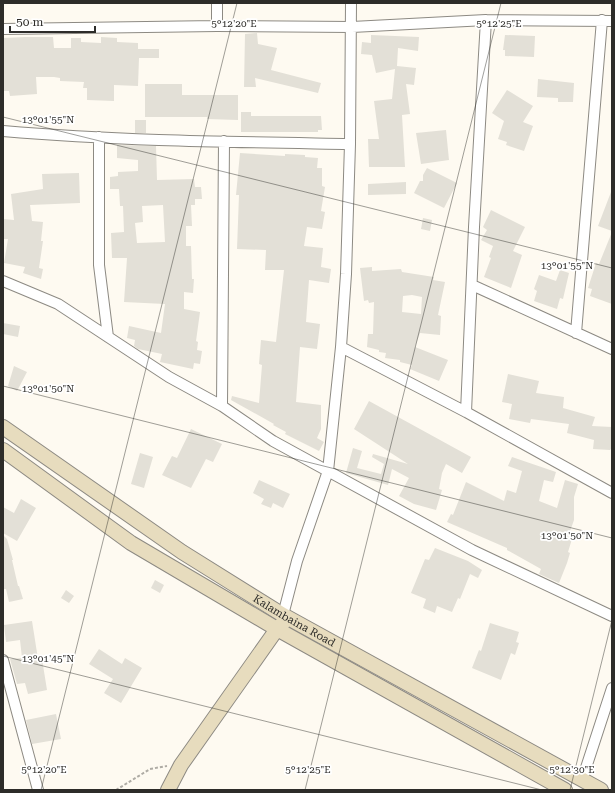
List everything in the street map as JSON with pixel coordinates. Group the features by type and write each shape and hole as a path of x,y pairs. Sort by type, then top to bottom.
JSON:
{"main road":[{"name":"Kalambaina Road","path":"3,427 182,552 285,616 601,790"},
{"name":"Kalambaina Road","path":"6,456 131,543 277,629 565,790"},
{"path":"168,790 181,765 285,616"}],"street":[{"path":"217,3 217,26"},
{"path":"285,616 297,561 328,471 341,347 346,274 350,144 351,3"},
{"path":"3,29 217,26 352,27 486,20 607,21 576,333"},
{"path":"466,412 474,227 486,20"},
{"path":"3,131 99,137 224,142 350,144"},
{"path":"99,137 99,265 108,337"},
{"path":"222,406 224,142"},
{"path":"3,282 58,304 170,377 222,406 272,441 472,550 612,616"},
{"path":"472,285 612,349"},
{"path":"341,347 466,412 612,493"},
{"path":"3,660 38,790"},
{"path":"582,780 612,688"}],"path":[{"path":"116,790 150,769 159,766 181,765"}],"building":[{"path":"257,33 258,44 277,48 271,70 321,83 318,93 255,78 256,87 244,87 245,34"},
{"path":"371,35 419,37 418,51 398,48 397,66 416,68 414,85 406,84 410,114 402,115 405,167 369,167 368,139 379,139 374,101 392,99 395,69 376,73 372,55 361,54 362,42 371,43"},
{"path":"505,35 535,36 534,57 505,56 505,50 503,50"},
{"path":"53,37 54,48 71,48 71,38 81,38 81,42 101,43 101,37 117,38 117,42 138,43 138,49 159,49 159,58 139,58 138,86 114,85 114,101 87,100 87,88 83,88 84,82 60,81 60,78 54,77 36,77 37,94 10,96 9,91 3,91 3,38"},
{"path":"538,79 574,83 573,102 558,102 558,98 537,97"},
{"path":"145,84 182,84 182,95 238,95 238,120 207,119 207,117 145,117"},
{"path":"507,90 533,106 523,122 533,126 524,151 506,145 507,142 498,139 504,121 492,113"},
{"path":"241,112 251,112 251,116 321,116 322,130 318,130 318,132 241,132"},
{"path":"135,120 146,120 146,133 135,133"},
{"path":"446,130 449,160 421,164 416,133"},
{"path":"117,145 156,146 157,180 194,179 195,187 201,187 202,199 195,199 195,205 191,205 192,226 186,226 186,246 191,246 192,279 194,279 193,293 184,292 184,309 200,312 196,341 198,342 197,350 202,351 200,364 194,363 193,369 160,362 162,354 138,349 134,346 135,340 127,338 129,326 161,333 165,304 124,302 127,258 112,258 111,233 124,232 123,206 120,206 119,189 110,189 110,177 118,176 118,172 138,171 138,160 117,158","holes":["163,205 165,242 137,243 135,223 143,222 142,206"]},
{"path":"240,153 285,156 285,154 305,155 305,157 318,158 317,168 322,168 322,186 325,187 321,211 325,212 322,229 307,227 304,246 323,248 321,267 331,269 329,283 309,280 306,322 320,324 317,349 300,347 296,402 321,405 321,429 317,438 324,442 319,451 285,434 286,432 273,425 274,424 231,400 232,396 259,403 262,365 259,364 261,340 276,342 284,270 265,270 266,250 237,249 239,195 236,195"},
{"path":"427,168 457,183 444,208 414,193 420,181 423,181 423,175"},
{"path":"79,173 80,203 30,205 32,221 43,222 41,241 43,241 39,268 43,269 41,279 23,273 25,267 4,263 8,239 3,239 3,219 14,220 11,194 43,189 42,174"},
{"path":"406,182 406,194 368,195 368,184"},
{"path":"612,192 612,231 598,226"},
{"path":"491,210 525,227 513,251 522,255 511,288 484,277 491,258 489,257 493,246 481,240 487,230 483,227"},
{"path":"423,218 432,220 430,231 421,229"},
{"path":"612,232 612,304 590,296 592,289 588,288 596,263 599,264"},
{"path":"372,267 372,271 401,269 402,272 434,277 433,280 445,282 438,315 441,316 440,335 420,333 415,347 448,360 439,381 410,369 412,365 400,362 400,360 385,358 386,353 367,347 368,334 373,334 374,302 369,303 368,300 364,301 360,268","holes":["412,295 422,297 421,314 402,312 403,296"]},
{"path":"560,270 569,273 563,299 560,298 557,309 534,301 537,291 534,289 539,275 556,281"},
{"path":"3,323 20,326 18,337 3,334"},
{"path":"14,366 27,372 17,391 8,386"},
{"path":"508,374 539,381 536,393 564,397 563,408 595,417 592,426 612,427 612,448 610,450 593,449 594,440 567,433 569,424 531,419 530,423 509,419 512,404 502,402"},
{"path":"369,401 471,457 462,473 446,464 442,473 439,489 442,490 436,510 414,504 399,496 409,478 392,469 388,485 346,473 353,448 362,451 357,468 381,474 384,464 372,457 373,454 408,464 354,429"},
{"path":"191,429 222,444 213,462 206,459 191,488 162,475 172,456 177,458"},
{"path":"140,453 153,457 144,488 131,484"},
{"path":"512,457 556,472 553,482 544,480 539,501 557,508 565,480 578,484 574,497 574,520 568,537 572,539 568,552 570,553 559,583 539,574 541,569 507,550 507,548 447,522 451,514 453,515 466,482 504,501 507,490 516,493 522,471 508,466"},
{"path":"259,480 290,494 283,508 273,503 271,508 261,504 264,499 253,493"},
{"path":"21,499 36,508 17,541 3,533 3,507 14,513"},
{"path":"3,535 7,539 18,586 23,599 9,602 6,589 3,589"},
{"path":"435,548 468,561 482,570 478,578 470,574 460,599 458,598 452,612 437,606 435,613 423,608 426,599 411,593 425,559 429,560"},
{"path":"155,580 164,585 160,593 151,588"},
{"path":"66,590 74,596 69,603 61,598"},
{"path":"32,621 38,659 42,659 47,690 28,694 25,683 17,684 10,659 22,658 20,640 6,642 4,625"},
{"path":"490,623 519,632 516,642 519,643 515,655 511,653 501,680 472,668 479,650 481,651"},
{"path":"99,649 122,664 125,658 142,668 121,703 104,693 113,679 89,664"},
{"path":"56,714 61,739 32,744 26,720"}]}
